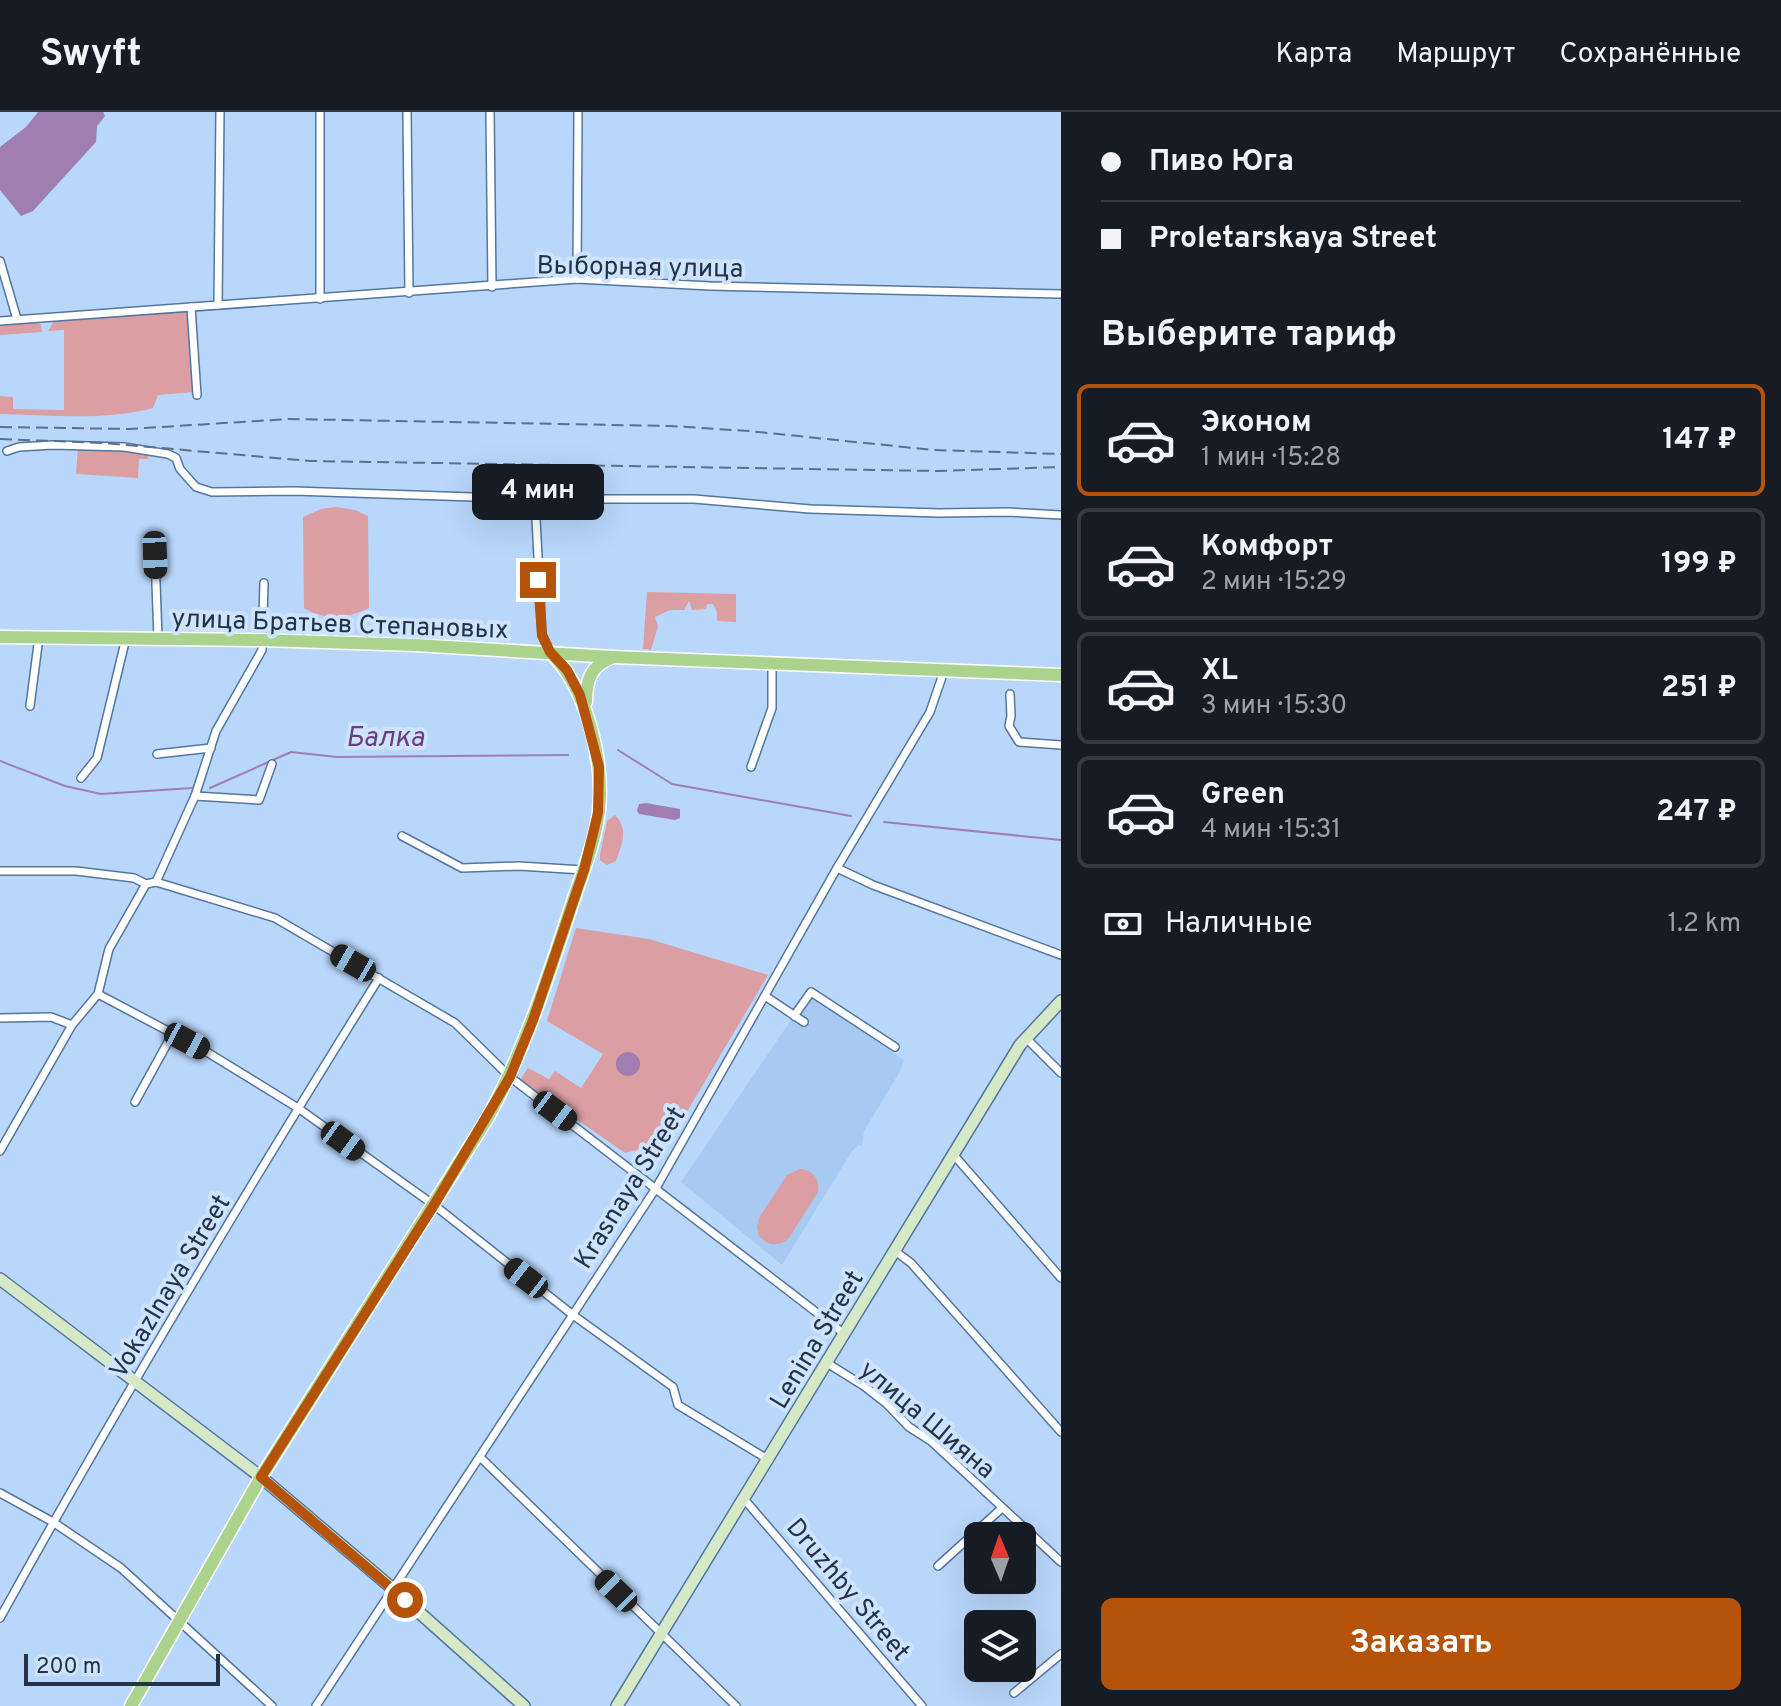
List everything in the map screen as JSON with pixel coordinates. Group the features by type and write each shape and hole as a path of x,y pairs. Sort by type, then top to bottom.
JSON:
{"main road":[{"name":"улица Братьев Степановых","path":"0,637 262,640 1061,675"},
{"path":"131,1706 261,1477 434,1205 510,1077 533,1020 584,870 600,797 599,767 580,695 567,670 550,652"},
{"path":"585,713 590,674 601,661 613,657"},
{"name":"Lenina Street","path":"617,1706 769,1460 842,1332 1026,1038 1061,1001"},
{"path":"0,1279 261,1477 524,1706"}],"street":[{"path":"218,305 220,112"},
{"path":"320,112 320,299"},
{"path":"407,112 409,293"},
{"path":"490,112 492,287"},
{"path":"577,279 578,112"},
{"path":"0,261 17,319"},
{"name":"Выборная улица","path":"0,321 577,279 710,286 1061,294"},
{"path":"191,307 197,395"},
{"path":"7,451 19,447 53,445 124,447 168,454 176,458 180,469 196,487 212,492 694,499 810,509 1061,515"},
{"path":"535,499 542,635 550,652"},
{"path":"155,555 158,639"},
{"path":"156,882 195,796 216,731 262,650 264,583"},
{"path":"30,706 39,637"},
{"path":"81,778 97,758 126,638"},
{"path":"751,767 772,708 772,664"},
{"name":"Krasnaya Street","path":"316,1706 656,1188 837,868 930,712 944,671"},
{"path":"1010,694 1009,726 1019,742 1061,745"},
{"path":"157,754 211,748"},
{"path":"195,796 259,800 272,764"},
{"path":"402,836 462,868 519,866 584,870"},
{"path":"837,868 873,885 1061,955"},
{"name":"улица Шияна","path":"0,871 76,871 134,878 146,884 156,882 275,918 455,1023 510,1077 842,1332"},
{"path":"0,1151 72,1025 98,994 109,949 146,884"},
{"name":"Vokazlnaya Street","path":"0,1618 135,1381 379,978"},
{"path":"794,1016 811,992 895,1047"},
{"path":"98,994 173,1033 298,1108 434,1205 573,1315 673,1387 678,1405 769,1460"},
{"path":"765,996 804,1022"},
{"path":"0,1018 51,1017 72,1025"},
{"path":"135,1102 173,1033"},
{"path":"1026,1038 1061,1073"},
{"path":"953,1154 1061,1278"},
{"path":"895,1251 911,1263 968,1325 1061,1432"},
{"name":"улица Шияна","path":"827,1363 887,1404 1017,1522"},
{"path":"481,1458 736,1706"},
{"path":"0,1493 53,1522 121,1568 272,1706"},
{"name":"Druzhby Street","path":"744,1499 922,1706"},
{"name":"улица Шияна","path":"938,1566 1002,1508"},
{"name":"улица Шияна","path":"1036,1540 1061,1562"},
{"path":"1014,1693 1061,1654"}],"shaded area":[{"path":"38,112 103,112 105,116 97,126 96,142 33,211 21,216 0,190 0,147 26,127"},
{"path":"188,314 194,392 158,395 153,408 115,415 0,414 0,396 13,397 13,409 64,410 64,330 48,331 54,321"},
{"path":"0,324 41,324 42,332 0,335"},
{"path":"78,448 149,452 148,459 139,459 138,478 76,474"},
{"path":"335,507 368,516 369,608 336,617 320,615 304,608 303,517"},
{"path":"647,592 736,594 736,622 717,621 713,604 707,604 706,609 692,610 689,601 684,610 670,610 655,617 658,626 651,650 643,649"},
{"path":"639,804 680,809 680,818 675,820 639,814"},
{"path":"615,815 622,826 623,837 616,861 607,865 600,860 600,855 607,821"},
{"path":"576,928 649,939 768,975 669,1142 625,1153 520,1080 528,1068 549,1079 555,1071 581,1088 603,1054 547,1021"},
{"path":"808,995 904,1060 864,1131 862,1146 852,1151 782,1265 681,1182"},
{"path":"628,1052 637,1055 640,1064 637,1073 628,1076 619,1073 616,1064 619,1055"},
{"path":"800,1169 815,1176 818,1192 789,1238 777,1244 766,1242 759,1236 759,1218 787,1175"}],"waterway":[{"name":"Балка","path":"618,750 672,784 851,816"},
{"name":"Балка","path":"210,788 291,752 337,757 568,755"},
{"name":"Балка","path":"0,761 65,786 101,794 192,788"},
{"name":"Балка","path":"884,822 1061,840"}],"railway":[{"path":"0,427 129,429 288,419 670,426 933,450 1061,454"},
{"path":"0,439 104,443 310,461 937,471 1061,467"}],"route":[{"path":"405,1600 261,1477 434,1205 510,1077 533,1020 584,870 598,813 599,767 580,695 542,635 538,580"}]}
